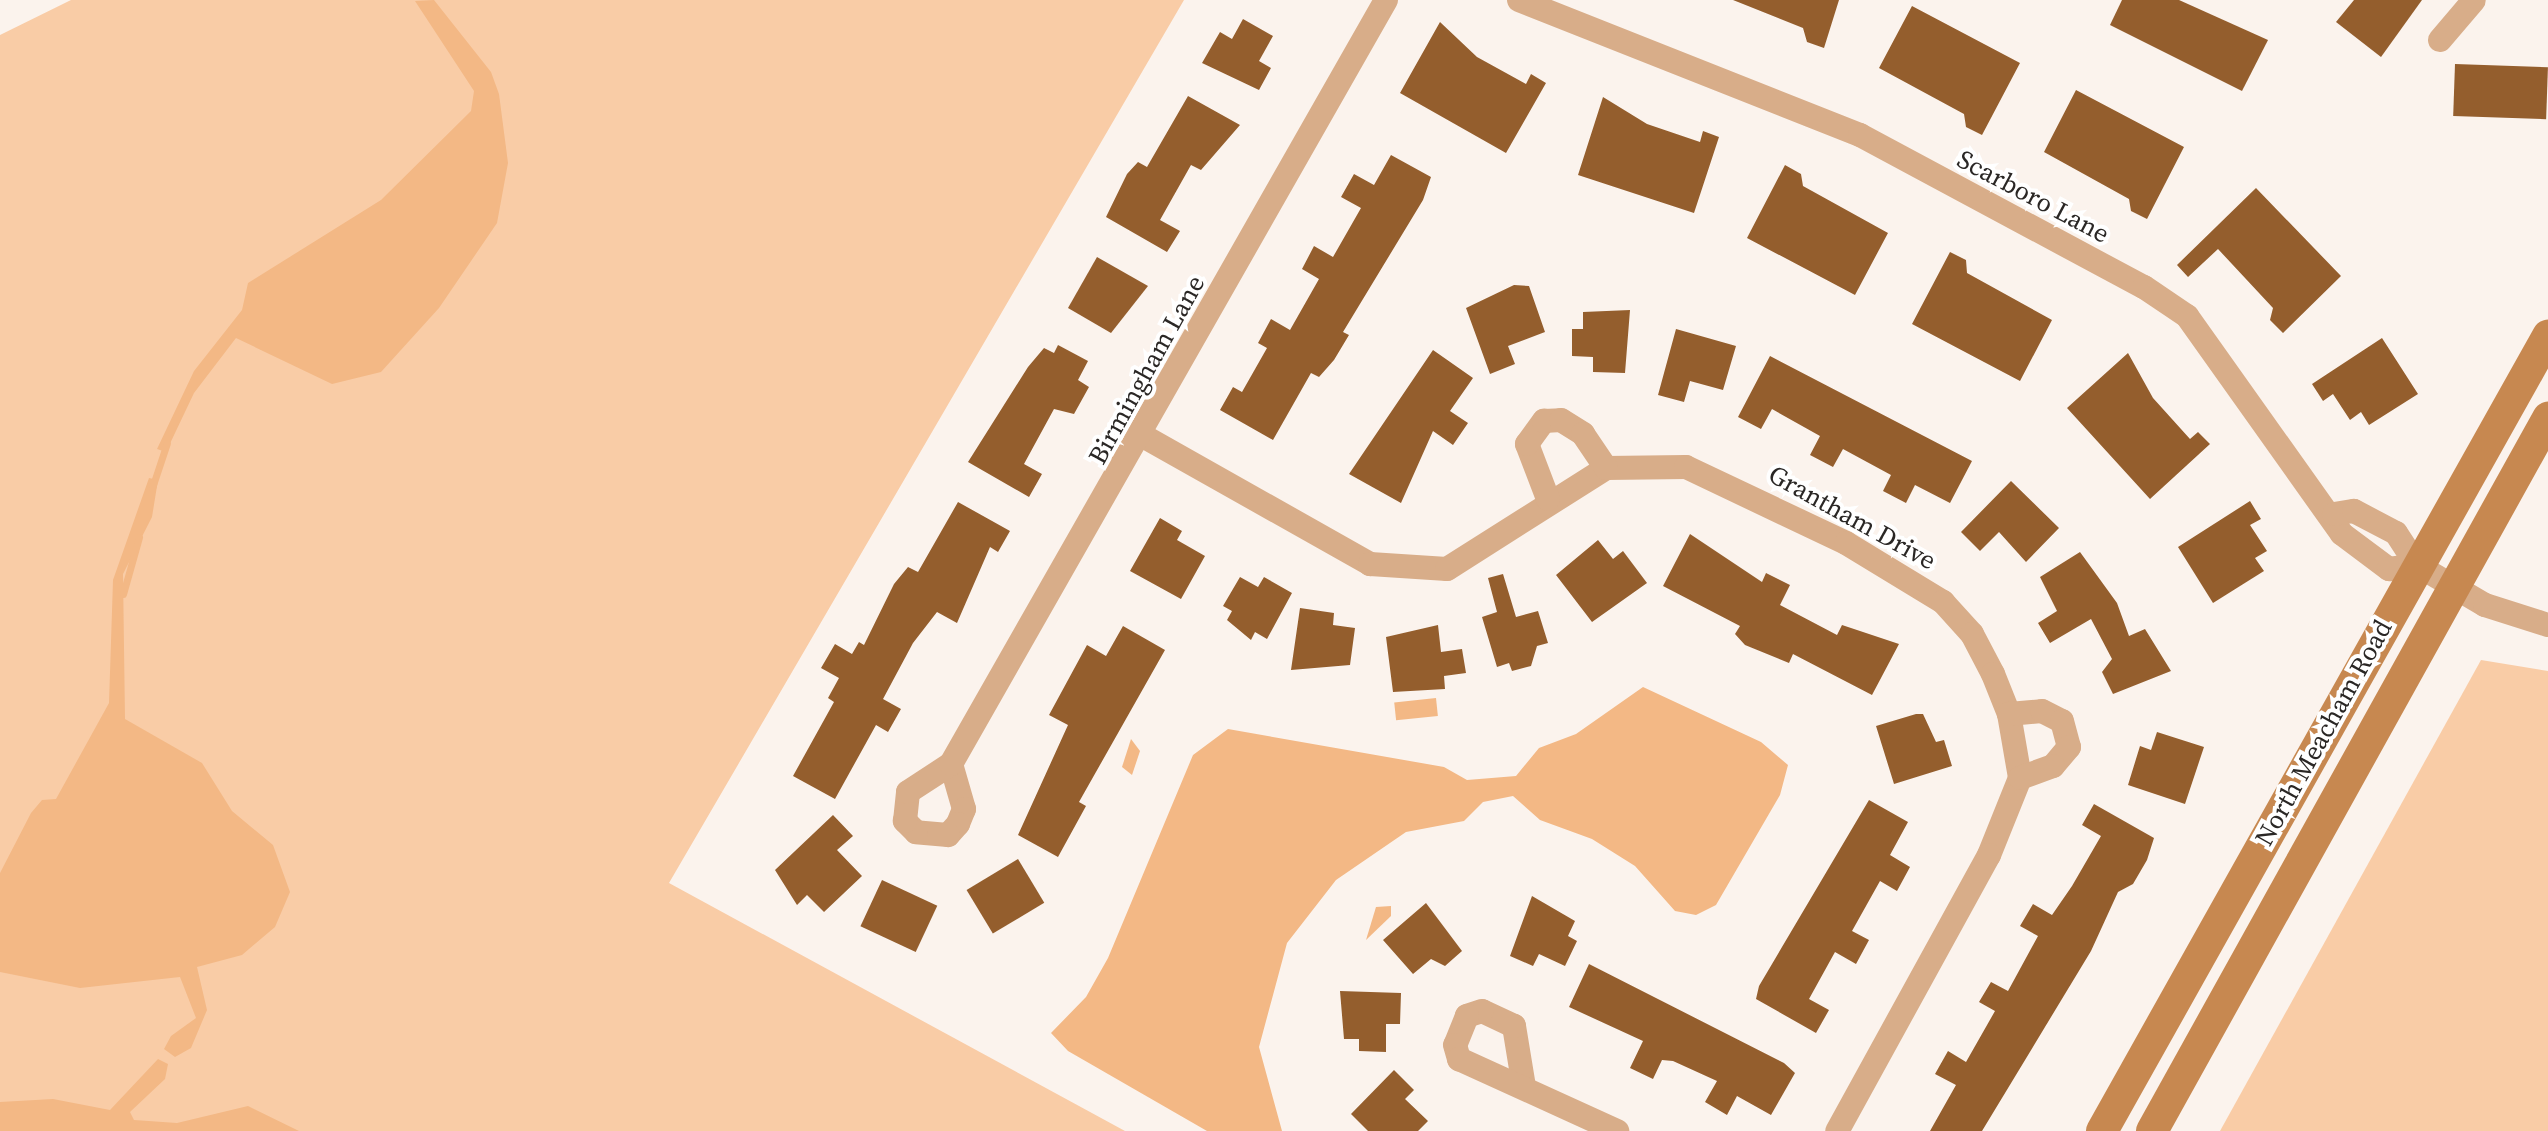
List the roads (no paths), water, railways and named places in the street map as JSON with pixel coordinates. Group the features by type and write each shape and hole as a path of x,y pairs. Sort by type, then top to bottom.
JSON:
{"main road":[{"name":"North Meacham Road","path":"2102,1131 2548,336"},
{"name":"North Meacham Road","path":"2152,1131 2548,418"}],"street":[{"name":"Birmingham Lane","path":"951,764 1143,436 1386,0"},
{"name":"Scarboro Lane","path":"1519,0 1860,135 2144,287 2187,316 2334,514 2342,534 2379,564 2417,565"},
{"path":"2440,40 2474,0"},
{"path":"1548,499 1527,444 1544,421 1561,420 1583,434 1606,468"},
{"name":"Grantham Drive","path":"1143,436 1370,564 1447,569 1548,499 1606,468 1686,467 1904,574 1972,634 2009,714 2020,778 2002,830 1837,1131"},
{"path":"2334,514 2354,511 2396,533 2417,565 2454,586 2548,625"},
{"path":"2009,714 2042,711 2062,721 2069,747 2053,766 2020,778"},
{"path":"1524,1087 1617,1131"}],"waterway":[{"path":"152,488 167,443"},
{"path":"123,594 139,537"}]}
